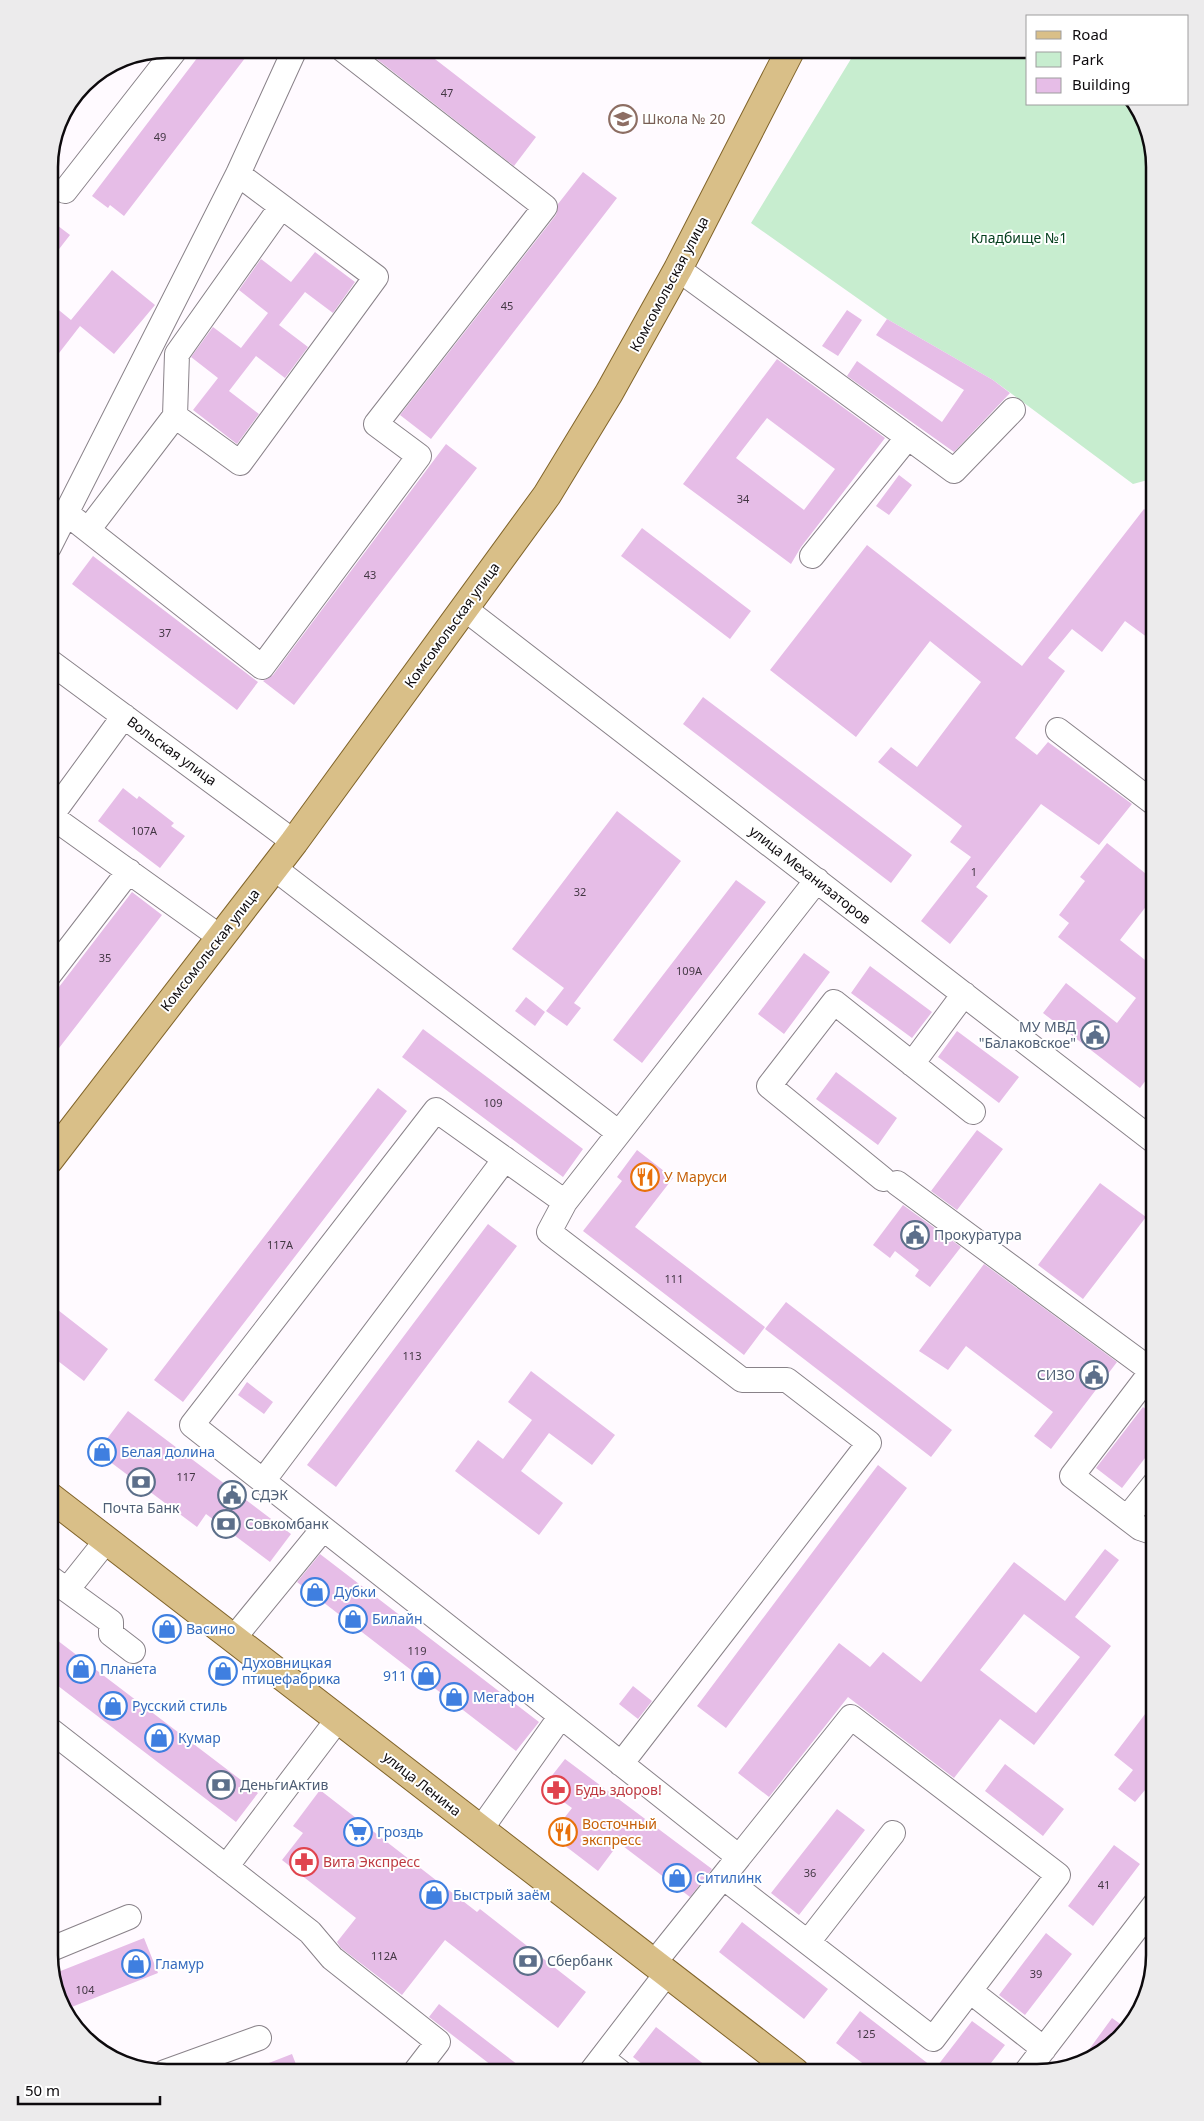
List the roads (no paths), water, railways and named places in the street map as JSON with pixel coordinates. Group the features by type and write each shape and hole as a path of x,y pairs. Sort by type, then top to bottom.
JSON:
{"main road":[{"name":"Комсомольская улица","path":"58,1148 294,842 547,494 609,393 678,269 786,58"},
{"name":"улица Ленина","path":"58,1503 783,2063"}],"street":[{"path":"65,191 169,58"},
{"path":"58,528 238,174 290,58"},
{"path":"66,512 262,668 419,456 376,424 545,207 354,58"},
{"path":"175,416 240,463 376,278 238,174"},
{"path":"88,530 175,416 176,354 281,207"},
{"path":"678,269 954,471 1012,410"},
{"path":"812,556 908,437"},
{"name":"улица Механизаторов","path":"465,608 1146,1135"},
{"name":"Вольская улица","path":"58,668 294,842"},
{"path":"58,804 124,716"},
{"path":"1058,730 1146,797"},
{"path":"58,821 220,937"},
{"path":"274,868 619,1133"},
{"path":"58,963 129,871"},
{"path":"621,1764 869,1443 787,1380 742,1380 549,1232 565,1202 817,880"},
{"path":"912,1064 964,994"},
{"path":"973,1112 834,1002 769,1086 890,1181 1146,1363"},
{"path":"565,1202 436,1110 192,1425 739,1857"},
{"path":"262,1481 505,1159"},
{"path":"1146,1379 1072,1476 1140,1528 1146,1530"},
{"path":"1127,1518 1146,1494"},
{"path":"233,1639 324,1529"},
{"path":"106,1540 58,1584 111,1622 111,1634 133,1651"},
{"path":"481,1829 561,1716"},
{"path":"606,2063 661,1968 723,1877 851,1717 1058,1875 933,2039 723,1877"},
{"path":"226,1867 338,1719"},
{"path":"58,1736 310,1932 332,1958 438,2042 422,2063"},
{"path":"808,1942 893,1833"},
{"path":"58,1946 129,1917"},
{"path":"1033,2063 1146,1923"},
{"path":"970,1991 1044,2050"},
{"path":"190,2063 259,2038"}],"place":[{"name":"Школа № 20","path":"623,119"},
{"name":"МУ МВД \"Балаковское\"","path":"1095,1035"},
{"name":"У Маруси","path":"645,1177"},
{"name":"Прокуратура","path":"915,1235"},
{"name":"СИЗО","path":"1094,1375"},
{"name":"Белая долина","path":"102,1452"},
{"name":"Почта Банк","path":"141,1482"},
{"name":"СДЭК","path":"232,1495"},
{"name":"Совкомбанк","path":"226,1524"},
{"name":"Дубки","path":"315,1592"},
{"name":"Билайн","path":"353,1619"},
{"name":"Васино","path":"167,1629"},
{"name":"Планета","path":"81,1669"},
{"name":"Духовницкая птицефабрика","path":"223,1671"},
{"name":"911","path":"426,1676"},
{"name":"Мегафон","path":"454,1697"},
{"name":"Русский стиль","path":"113,1706"},
{"name":"Кумар","path":"159,1738"},
{"name":"ДеньгиАктив","path":"221,1785"},
{"name":"Будь здоров!","path":"556,1790"},
{"name":"Гроздь","path":"358,1832"},
{"name":"Восточный экспресс","path":"563,1832"},
{"name":"Вита Экспресс","path":"304,1862"},
{"name":"Ситилинк","path":"677,1878"},
{"name":"Быстрый заём","path":"434,1895"},
{"name":"Сбербанк","path":"528,1961"},
{"name":"Гламур","path":"136,1964"}],"park label":[{"name":"Кладбище №1","path":"1019,238"}]}
